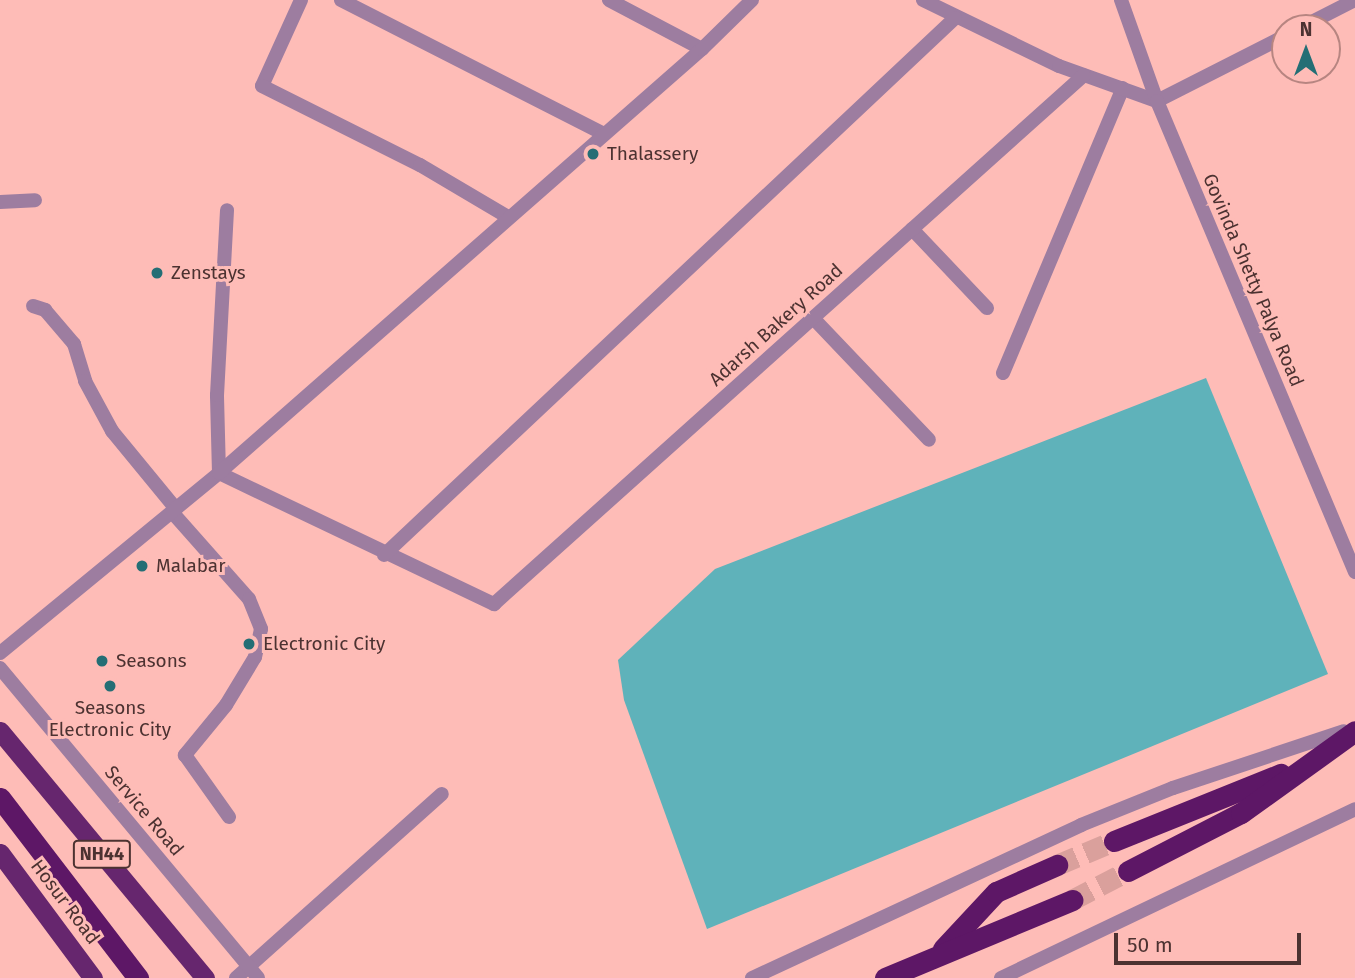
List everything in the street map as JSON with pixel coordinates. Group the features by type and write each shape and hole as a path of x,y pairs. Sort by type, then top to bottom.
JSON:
{"highway":[{"path":"1128,871 1241,813 1319,759 1355,729"},
{"name":"NH44","path":"0,731 205,978"},
{"path":"1114,841 1319,759"},
{"path":"0,797 138,978"},
{"name":"Hosur Road","path":"0,853 93,978"},
{"path":"937,956 996,892 1057,865"},
{"path":"885,978 1072,900"}],"street":[{"path":"301,0 262,86 420,164 508,217"},
{"path":"341,0 602,133"},
{"path":"609,0 702,49"},
{"path":"0,653 219,473 602,133 702,49 752,0"},
{"path":"923,0 955,18 1084,75 1157,101 1271,43"},
{"name":"Govinda Shetty Palya Road","path":"1121,0 1157,101 1355,572"},
{"path":"1328,14 1355,0"},
{"path":"219,473 384,555 955,18"},
{"name":"Adarsh Bakery Road","path":"384,555 494,604 1084,75"},
{"path":"1003,373 1124,88"},
{"path":"0,202 35,200"},
{"path":"219,473 216,395 227,209"},
{"path":"912,229 987,308"},
{"path":"33,306 46,310 74,344 85,381 112,431 174,511 249,600 261,629 255,657 226,705 186,755 229,817"},
{"path":"813,318 929,440"},
{"name":"Service Road","path":"0,668 253,973"},
{"path":"752,978 1081,825 1173,788 1355,729"},
{"path":"236,978 253,973 442,794"},
{"path":"1001,978 1355,808"}],"water":[{"path":"1206,378 1328,674 707,929 624,700 618,660 715,569"}],"tunnel":[{"path":"1057,865 1114,841"},
{"path":"1072,900 1128,871"}],"place":[{"name":"Thalassery","path":"593,154"},
{"name":"Zenstays","path":"157,273"},
{"name":"Malabar","path":"142,566"},
{"name":"Electronic City","path":"249,644"},
{"name":"Seasons","path":"102,661"},
{"name":"Seasons Electronic City","path":"110,686"}]}
